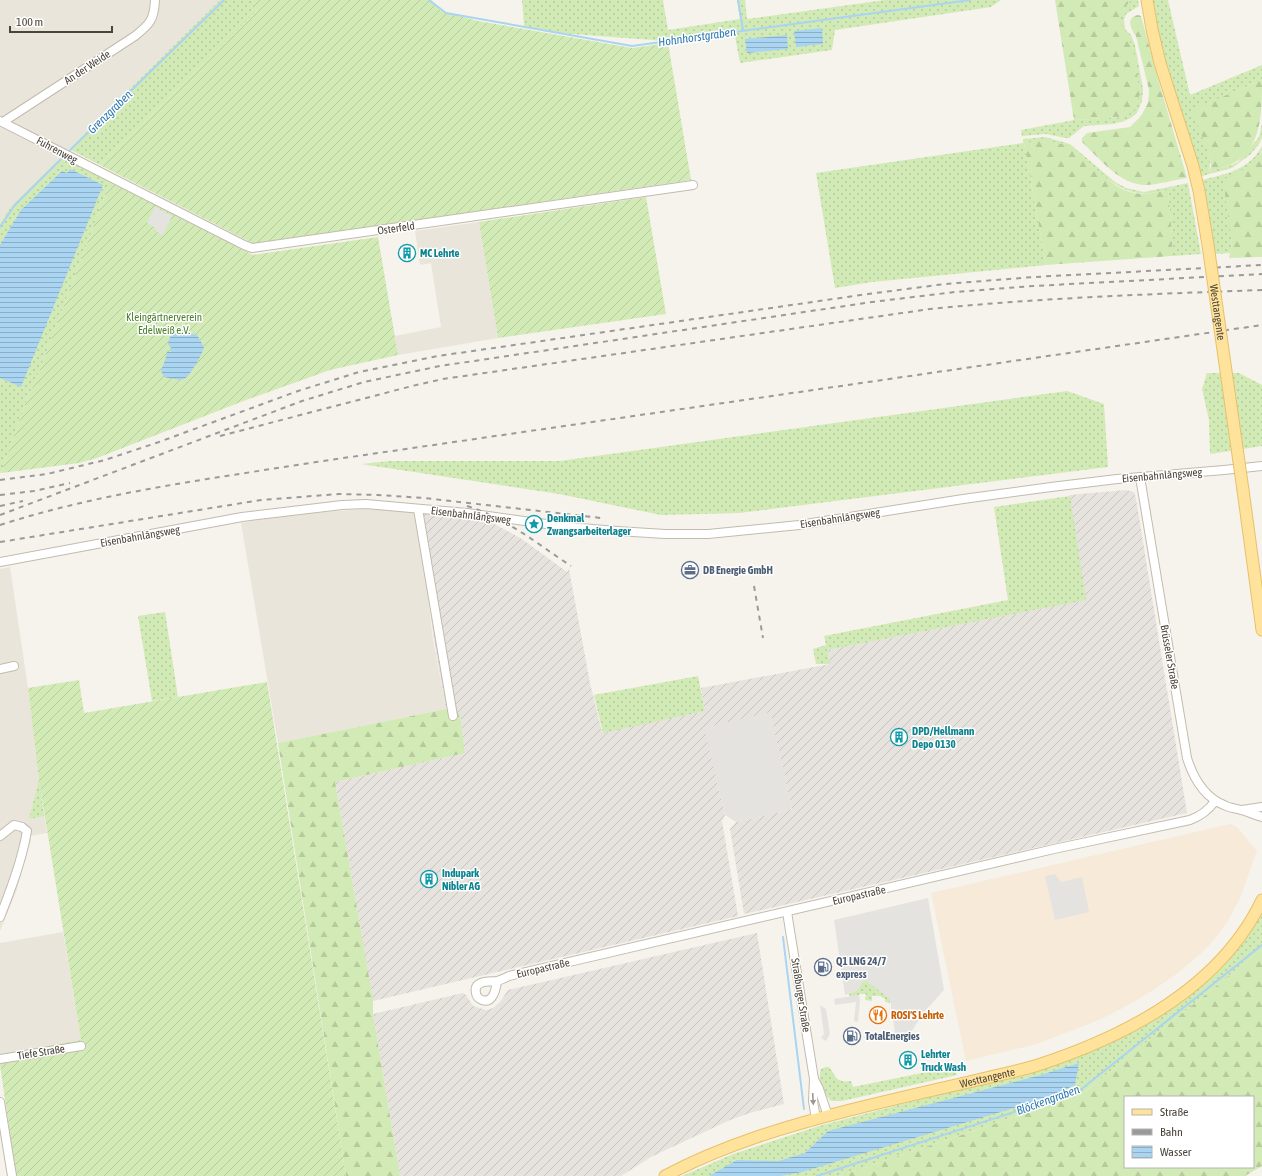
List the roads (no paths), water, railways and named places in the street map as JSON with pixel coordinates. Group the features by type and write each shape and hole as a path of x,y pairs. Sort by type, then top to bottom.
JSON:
{"main road":[{"name":"Westtangente","path":"1147,0 1160,64 1193,166 1199,190 1262,630"},
{"name":"Westtangente","path":"665,1176 679,1168 737,1144 816,1119 1037,1065 1072,1053 1107,1038 1143,1020 1175,1000 1211,971 1235,946 1262,900"}],"street":[{"name":"An der Weide","path":"2,121 140,32 148,25 154,10 155,0"},
{"name":"Fuhrenweg","path":"2,121 114,178"},
{"name":"Osterfeld","path":"114,178 252,248 693,185"},
{"name":"Eisenbahnlängsweg","path":"3,561 242,517 292,510 366,504 467,513 568,527 665,534 708,534 799,525 963,499 1140,477 1262,466"},
{"name":"Brüsseler Straße","path":"1140,477 1187,758 1191,771 1199,784 1215,801 1262,817"},
{"name":"Eisenbahnlängsweg","path":"418,509 453,716"},
{"path":"0,669 14,666"},
{"name":"Europastraße","path":"497,981 515,975 1046,851 1190,820 1200,816 1208,810 1215,801"},
{"name":"Brüsseler Straße","path":"1242,810 1262,807"},
{"path":"0,836 14,825 22,827 27,831 25,844 10,892 0,917"},
{"name":"Straßburger Straße","path":"787,912 814,1079 813,1101 816,1119"},
{"name":"Tiefe Straße","path":"0,1059 81,1046"},
{"name":"Straßburger Straße","path":"814,1079 820,1089 828,1116"},
{"path":"0,1102 12,1176"}],"water":[{"path":"822,28 823,44 796,47 794,31"},
{"path":"787,35 788,49 747,53 745,39"},
{"path":"70,169 103,185 21,387 0,378 0,245 21,210 62,171 67,173"},
{"path":"176,329 186,329 190,333 197,335 204,347 192,370 186,378 182,380 164,377 161,371 166,359 167,351 171,352 171,348 168,344 170,337"},
{"path":"1079,1063 1075,1085 1050,1097 802,1172 780,1176 709,1176 737,1160 779,1161 805,1153 828,1131 1041,1075"}],"waterway":[{"name":"Grenzgraben","path":"67,153 224,0"},
{"name":"Hohnhorstgraben","path":"429,0 446,13 632,46 970,0"},
{"path":"738,0 743,31"},
{"name":"Grenzgraben","path":"0,227 14,206 64,156"},
{"path":"783,937 804,1109"},
{"name":"Blöckengraben","path":"817,1176 1079,1091 1262,945"}],"railway":[{"path":"0,480 47,474 105,460 159,442 298,391 359,372 438,356 945,284 1034,277 1262,265"},
{"path":"0,515 302,401 364,382 440,366 872,302 955,292 1033,286 1262,274"},
{"path":"220,436 443,379 930,309 1054,299 1262,290"},
{"path":"0,525 117,495 236,474 1262,325"},
{"path":"0,495 34,491 70,483"},
{"path":"0,542 261,500 339,494 424,498 601,518"},
{"path":"0,506 23,501"},
{"path":"467,506 482,511 509,525 534,540 571,566"},
{"path":"754,586 763,638"}],"place":[{"name":"MC Lehrte","path":"407,253"},
{"name":"Denkmal Zwangsarbeiterlager","path":"534,524"},
{"name":"DB Energie GmbH","path":"690,570"},
{"name":"DPD/Hellmann Depo 0130","path":"899,737"},
{"name":"Indupark Nibler AG","path":"429,879"},
{"name":"Q1 LNG 24/7 express","path":"823,967"},
{"name":"ROSI'S Lehrte","path":"878,1015"},
{"name":"TotalEnergies","path":"852,1036"},
{"name":"Lehrter Truck Wash","path":"908,1060"}],"park label":[{"name":"Kleingärtnerverein Edelweiß e.V.","path":"164,323"}]}
